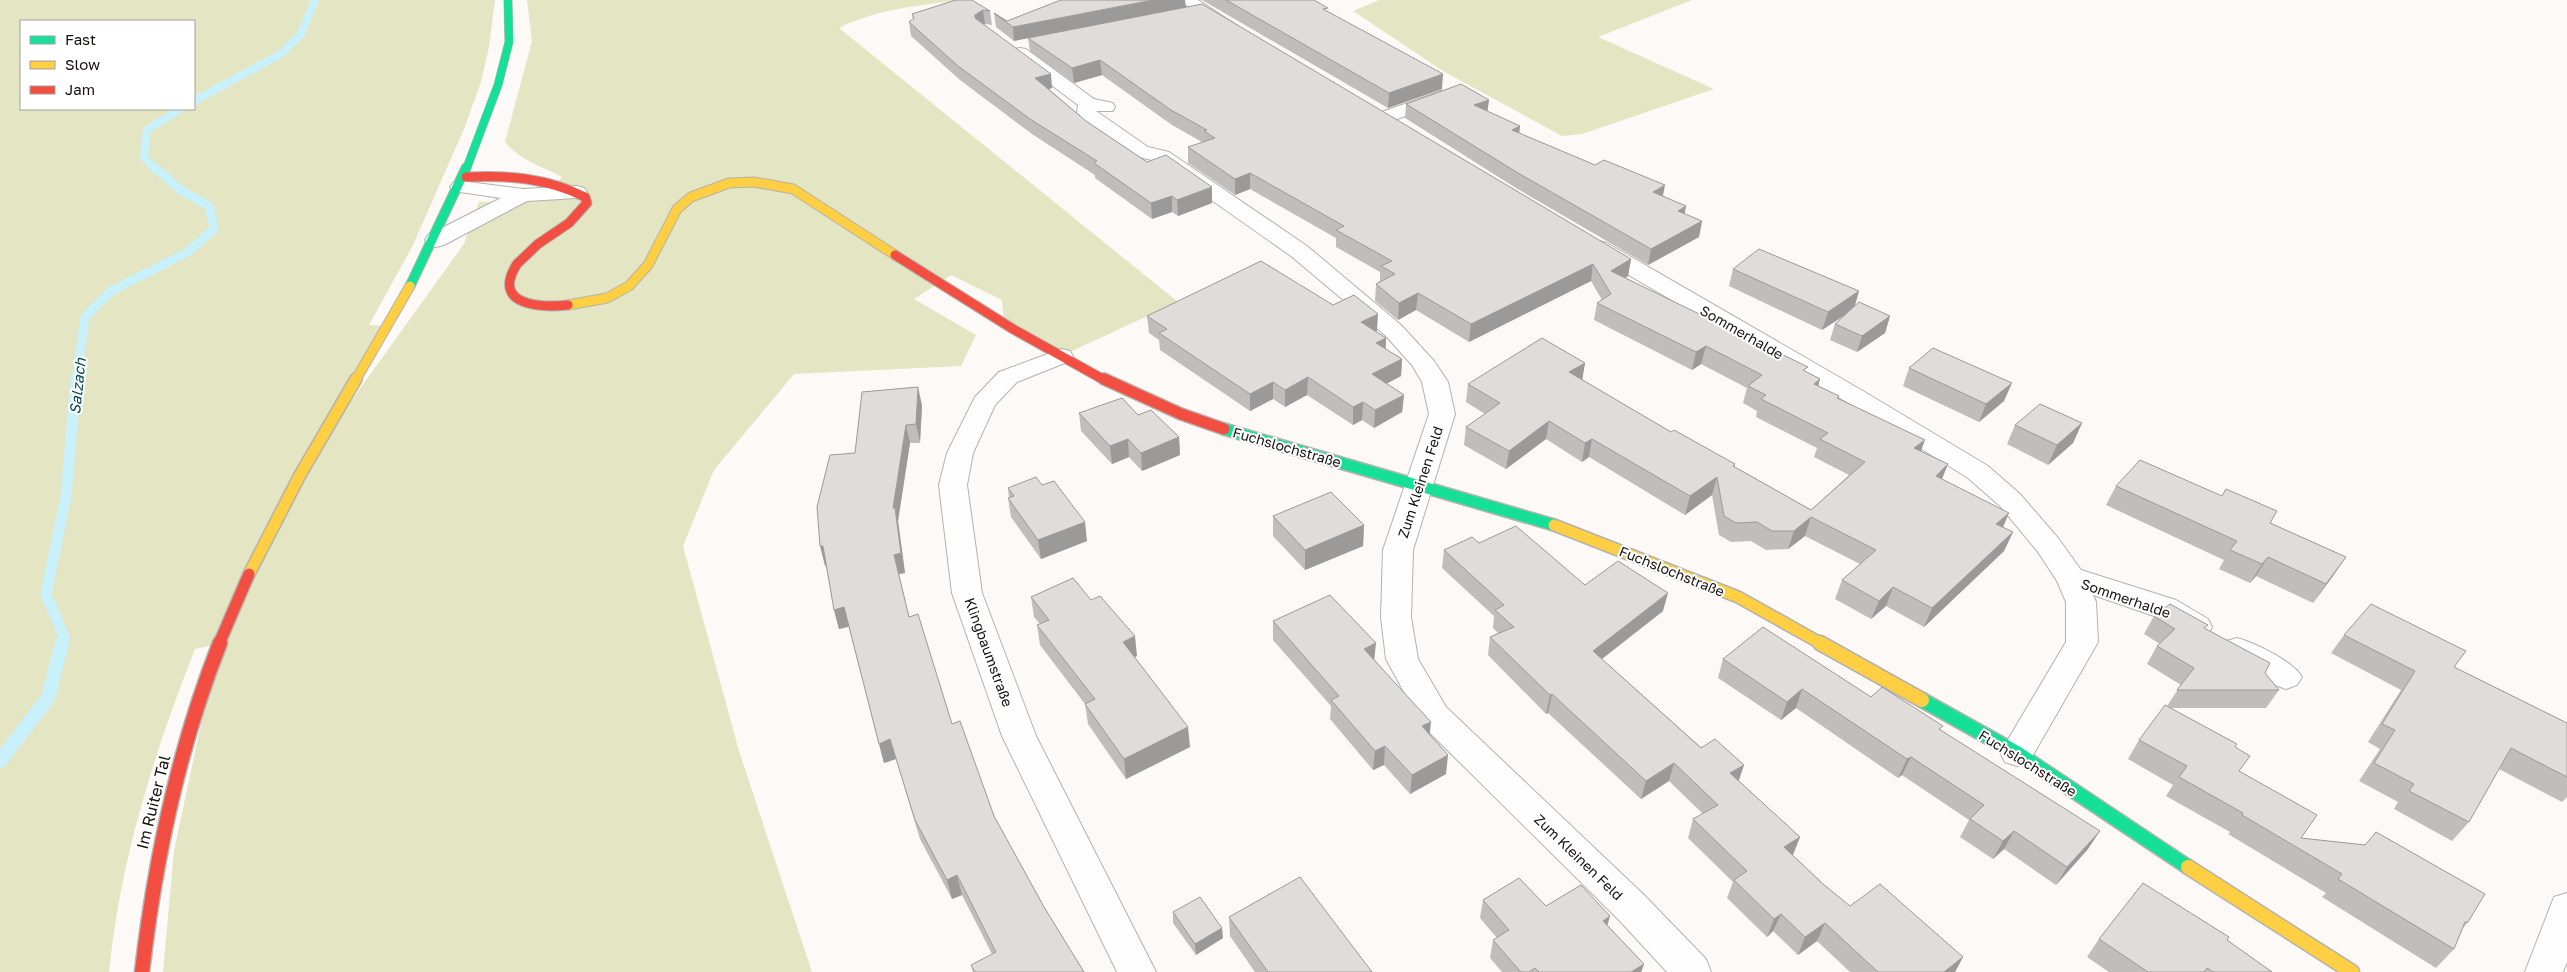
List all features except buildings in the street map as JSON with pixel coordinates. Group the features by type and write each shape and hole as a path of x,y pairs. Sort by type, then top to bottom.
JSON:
{"street":[{"name":"Im Ruiter Tal","path":"142,972 145,931 158,840 184,744 218,644 273,525 436,240 463,182 500,80 509,42 508,0"},
{"path":"1186,7 1203,11 1244,34"},
{"name":"Zum Kleinen Feld","path":"1032,44 1009,46 1088,103 1086,113 1142,152 1162,156 1299,251 1394,330 1422,361 1435,382 1442,414 1432,451 1418,485 1398,550 1396,617 1402,660 1434,716 1631,907 1692,972"},
{"path":"1386,116 1453,93"},
{"path":"1369,107 1402,127"},
{"path":"463,182 530,175 557,182 577,192"},
{"name":"Fuchslochstraße","path":"577,192 585,197 587,203 585,208 576,218 518,262 510,274 508,289 516,300 536,305 559,307 580,304 609,296 628,287 642,274 652,258 666,223 678,207 690,198 736,181 769,182 793,189 938,285 1004,325 1104,379 1194,420 1552,524 1738,597 2017,753 2157,847 2352,972"},
{"path":"463,182 523,195 577,192"},
{"path":"436,240 523,195"},
{"name":"Sommerhalde","path":"1576,234 1862,401 1978,472 2010,500 2048,545 2071,579 2081,602 2082,642 2017,753"},
{"name":"Klingbaumstraße","path":"1061,356 1008,377 984,402 960,453 953,485 967,593 1019,736 1137,972"},
{"name":"Sommerhalde","path":"2071,579 2087,582 2165,608 2286,677"},
{"path":"2544,972 2567,910"}],"green space":[{"path":"0,0 495,0 489,47 481,82 464,129 413,245 369,325 387,326 313,454 464,244 479,202 538,201 562,177 524,159 505,142 532,41 527,0 963,0 884,12 868,16 839,28 1178,302 1061,356 1004,325 1002,300 951,275 914,299 976,335 961,366 794,374 714,470 683,546 739,751 812,972 163,972 174,851 218,644 195,649 153,767 130,848 121,889 109,972 0,972"},
{"path":"1379,0 1692,0 1598,37 1714,89 1582,134 1562,136 1443,71 1353,11"}],"waterway":[{"name":"Salzach","path":"195,100 282,53 301,34 315,0"},
{"name":"Salzach","path":"156,170 144,157 147,130 178,110"},
{"name":"Salzach","path":"76,381 85,317 111,291 188,252 214,229 209,206 182,191 155,168"},
{"name":"Salzach","path":"62,644 64,637 46,594 66,496 76,379"},
{"name":"Salzach","path":"0,761 48,698 62,643"}],"traffic: fast":[{"path":"410,286 462,180 498,85 509,42 508,0"},
{"path":"1224,429 1554,525"},
{"path":"1922,700 2017,753 2188,867"}],"traffic: slow":[{"path":"568,305 607,298 629,286 648,265 677,209 691,197 729,183 754,182 793,189 895,255"},
{"path":"249,574 300,475 410,286"},
{"path":"1554,525 1738,597 1922,700"},
{"path":"2188,867 2352,972"}],"traffic: jam":[{"path":"466,177 513,176 541,180 556,184 585,197 587,203 569,223 538,244 517,264 510,274 508,285 513,295 524,303 539,306 568,305"},
{"path":"895,255 1013,329 1096,376 1181,414 1224,429"},
{"path":"142,972 156,869 178,769 192,719 209,670 249,574"}]}
